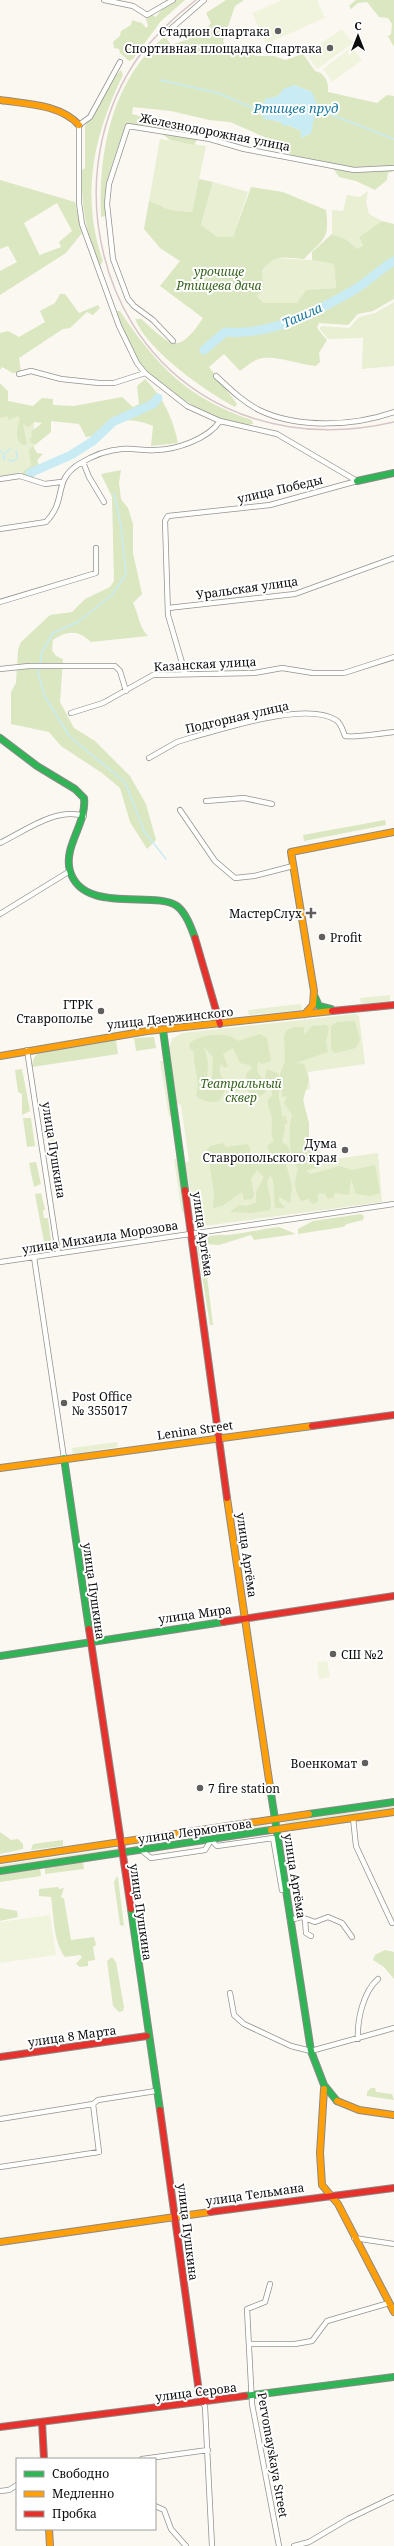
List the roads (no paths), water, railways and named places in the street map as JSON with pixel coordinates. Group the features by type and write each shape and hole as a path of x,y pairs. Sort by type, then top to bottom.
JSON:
{"main road":[{"path":"0,100 63,113 73,118 79,125"},
{"name":"улица Победы","path":"357,481 394,473"},
{"path":"0,738 31,762 80,793 85,804 84,816 71,852 70,871 78,884 92,893 112,898 178,906 196,941 220,1024"},
{"path":"305,1014 313,1005 314,991 291,852 394,832"},
{"name":"улица Дзержинского","path":"314,991 317,1003 322,1008 344,1010"},
{"name":"улица Дзержинского","path":"0,1056 71,1042 163,1030 394,1005"},
{"name":"улица Артёма","path":"163,1030 244,1618 311,2051 324,2089"},
{"name":"Lenina Street","path":"0,1468 219,1437 394,1415"},
{"name":"улица Пушкина","path":"64,1458 147,2036 176,2217 185,2301 199,2392 203,2402"},
{"name":"улица Мира","path":"0,1656 90,1641 394,1596"},
{"name":"улица Лермонтова","path":"0,1860 394,1802"},
{"name":"улица Лермонтова","path":"0,1871 394,1812"},
{"name":"улица 8 Марта","path":"0,2057 147,2036"},
{"path":"324,2089 335,2101 342,2105 394,2115"},
{"path":"324,2089 321,2114 322,2184 328,2195 338,2204 354,2238 394,2312"},
{"name":"улица Тельмана","path":"0,2242 328,2195 394,2188"},
{"name":"улица Серова","path":"0,2427 394,2377"},
{"path":"42,2422 44,2458"},
{"path":"49,2530 50,2546"}],"street":[{"path":"104,0 133,6 147,15 173,0"},
{"path":"166,33 204,0"},
{"path":"120,62 90,117 79,125 80,203 82,224 119,326 137,363 145,373 187,406 220,421 277,434 357,481"},
{"name":"Железнодорожная улица","path":"173,341 128,299 113,259 108,225 109,184 128,126 210,140 244,149 354,170 394,168"},
{"path":"19,374 31,371 61,379 114,383 145,373"},
{"path":"216,376 238,397 260,410 279,417 306,422 360,421 394,412"},
{"path":"0,479 20,476 45,484 61,482 83,462 95,455 116,450 156,450 175,448 215,428 220,421"},
{"path":"83,462 89,477 104,502"},
{"name":"улица Победы","path":"168,608 165,520 168,516 270,505 357,481"},
{"path":"0,529 46,522 59,503 61,482"},
{"path":"0,602 96,573 96,548"},
{"name":"Уральская улица","path":"168,608 295,594 394,558"},
{"path":"168,608 171,629 185,673"},
{"name":"Казанская улица","path":"71,714 103,703 153,675 185,673 254,673 282,668 313,674 337,674 356,671 394,657"},
{"path":"0,669 29,666 115,666 120,671 126,691"},
{"name":"Подгорная улица","path":"149,758 177,742 193,736 292,713 323,714 338,721 345,736 350,737 372,733 394,732"},
{"path":"206,801 244,798 272,804"},
{"path":"180,810 215,861 235,878 254,876 293,866"},
{"path":"0,843 54,817 69,813 84,816"},
{"path":"0,914 70,871"},
{"name":"улица Пушкина","path":"27,1050 58,1253"},
{"name":"улица Михаила Морозова","path":"0,1262 394,1204"},
{"name":"улица Пушкина","path":"34,1257 64,1458"},
{"path":"353,1818 356,1846 392,1923"},
{"path":"141,1850 151,1858 205,1850 211,1840 217,1846 273,1838 282,1890 286,1889"},
{"path":"290,1920 305,1919 315,1922 328,1917 342,1923 352,1937"},
{"path":"305,1919 306,1933 311,1936"},
{"path":"358,2039 357,2023 370,1987 378,1979"},
{"path":"230,1993 234,2015 244,2024 292,2046 311,2051 394,2028"},
{"path":"0,2119 93,2104 98,2100 156,2091"},
{"path":"0,2167 99,2152 93,2104"},
{"path":"354,2238 394,2244"},
{"name":"Pervomayskaya Street","path":"270,2284 265,2302 247,2310 252,2396 279,2546"},
{"path":"250,2344 295,2344 312,2341 327,2321 390,2303"},
{"name":"улица Пушкина","path":"203,2402 206,2407 212,2546"},
{"path":"149,2458 208,2450"},
{"path":"0,2491 9,2490 16,2486"},
{"path":"294,2546 309,2542 348,2519 394,2497"},
{"path":"156,2506 164,2510 171,2529 186,2546"}],"water":[{"name":"Ртищев пруд","path":"294,85 312,92 317,104 311,133 301,138 301,131 288,125 283,126 281,122 264,119 260,112 266,98 272,98 280,94 283,89"}],"waterway":[{"path":"160,80 218,93 262,112"},
{"path":"314,108 394,139"},
{"name":"Ташла","path":"204,350 225,332 259,330 292,321 309,314 354,290 394,261"},
{"name":"Ташла","path":"30,473 71,455 93,441 113,422 153,404 158,398"},
{"path":"5,454 11,448"},
{"path":"0,450 3,454"},
{"path":"8,460 13,461 17,458 16,450"},
{"path":"3,456 4,460 5,456"},
{"path":"40,664 42,652 53,633 78,622 112,595 126,574 121,526 114,493"},
{"path":"39,668 38,673 45,697 70,737 125,782 144,831 166,859"}],"railway":[{"path":"196,0 165,27 150,42 137,59 116,97 108,117 102,138 99,159 96,181 96,203 98,224 110,277 132,323 162,362 199,392 241,414 289,427 340,429 394,422"}],"place":[{"name":"Стадион Спартака","path":"278,31"},
{"name":"Спортивная площадка Спартака","path":"330,48"},
{"name":"МастерСлух","path":"311,913"},
{"name":"Profit","path":"322,937"},
{"name":"ГТРК Ставрополье","path":"101,1011"},
{"name":"Дума Ставропольского края","path":"345,1150"},
{"name":"Post Office № 355017","path":"64,1403"},
{"name":"СШ №2","path":"333,1654"},
{"name":"Военкомат","path":"365,1763"},
{"name":"7 fire station","path":"200,1788"}],"park label":[{"name":"урочище Ртищева дача","path":"219,278"},
{"name":"Театральный сквер","path":"241,1090"}]}
